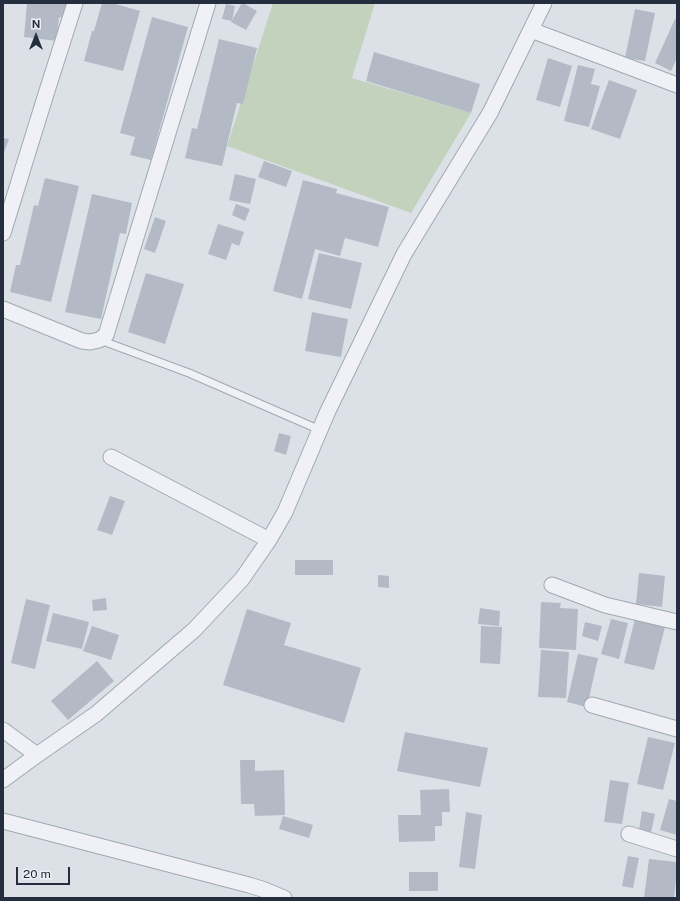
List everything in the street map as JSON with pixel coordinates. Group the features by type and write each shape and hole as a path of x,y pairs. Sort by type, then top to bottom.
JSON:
{"street":[{"path":"3,233 75,3"},
{"path":"3,309 82,341 90,342 99,340 106,335 208,3"},
{"path":"3,780 96,714 194,630 242,579 285,512 327,413 404,254 490,113 544,3"},
{"path":"531,30 677,85"},
{"path":"111,457 268,540"},
{"path":"552,585 605,604 677,622"},
{"path":"592,705 677,729"},
{"path":"3,730 37,755"},
{"path":"3,821 248,885 284,898"},
{"path":"629,834 677,849"}],"lane":[{"path":"99,340 189,373 320,430"}],"green space":[{"path":"273,3 375,3 352,78 471,113 411,213 227,146"}],"building":[{"path":"27,3 68,3 67,18 59,17 57,41 24,37"},
{"path":"102,3 112,3 140,11 123,71 84,61 92,31 94,31"},
{"path":"242,3 257,11 246,30 231,22"},
{"path":"226,4 235,6 232,21 222,19"},
{"path":"635,9 655,13 645,61 625,58"},
{"path":"152,17 188,27 151,160 130,155 135,137 120,133"},
{"path":"675,19 677,20 677,58 671,71 655,63"},
{"path":"219,39 257,48 243,104 237,103 222,166 185,158 192,128 197,129"},
{"path":"374,52 480,84 471,113 366,81"},
{"path":"548,58 572,66 560,107 536,100"},
{"path":"578,65 595,69 591,84 600,86 589,127 564,121"},
{"path":"609,80 637,90 620,139 591,129"},
{"path":"3,138 9,139 3,155"},
{"path":"264,161 292,171 286,187 258,177"},
{"path":"235,174 256,179 250,204 229,200"},
{"path":"45,178 79,186 51,302 10,292 16,265 20,265 34,205 38,206"},
{"path":"303,180 337,189 336,193 389,207 378,247 345,238 340,256 315,249 302,299 273,291"},
{"path":"92,194 132,203 126,234 120,233 101,319 65,312"},
{"path":"236,204 250,209 245,221 232,215"},
{"path":"155,217 166,221 155,253 144,249"},
{"path":"218,224 244,232 239,246 232,243 226,260 208,254"},
{"path":"319,253 362,263 351,309 308,299"},
{"path":"146,273 184,284 165,344 128,332"},
{"path":"312,312 348,319 341,357 305,351"},
{"path":"279,433 291,436 286,455 274,451"},
{"path":"110,496 125,501 112,535 97,530"},
{"path":"295,560 333,560 333,575 295,575"},
{"path":"639,573 665,576 662,607 636,604"},
{"path":"378,575 389,576 389,588 378,587"},
{"path":"106,598 107,610 93,611 92,600"},
{"path":"26,599 50,605 35,669 11,663"},
{"path":"541,602 561,603 560,608 578,609 576,650 539,648"},
{"path":"480,608 500,611 499,626 478,624"},
{"path":"247,609 291,623 284,645 361,668 344,723 223,685"},
{"path":"53,613 89,622 82,649 46,641"},
{"path":"611,619 628,623 619,659 601,654"},
{"path":"635,619 665,627 654,670 624,663"},
{"path":"585,622 602,626 598,641 582,636"},
{"path":"92,626 119,635 111,660 83,651"},
{"path":"481,626 502,627 500,664 480,663"},
{"path":"541,650 569,652 566,698 538,697"},
{"path":"578,654 598,658 587,707 567,702"},
{"path":"97,661 114,681 68,720 51,701"},
{"path":"405,732 488,748 480,787 397,771"},
{"path":"648,737 675,743 663,790 637,784"},
{"path":"240,760 255,760 255,771 284,770 285,815 255,816 254,804 241,804"},
{"path":"610,780 629,783 622,824 604,822"},
{"path":"449,789 450,812 442,812 442,826 435,826 435,841 399,842 398,815 421,815 420,790"},
{"path":"669,799 677,801 677,835 660,830"},
{"path":"642,811 655,814 651,833 639,830"},
{"path":"466,812 482,815 475,869 459,867"},
{"path":"283,816 313,825 309,838 279,829"},
{"path":"628,856 639,858 633,888 622,886"},
{"path":"649,859 677,862 674,898 644,898"},
{"path":"409,872 438,872 438,891 409,891"}]}
